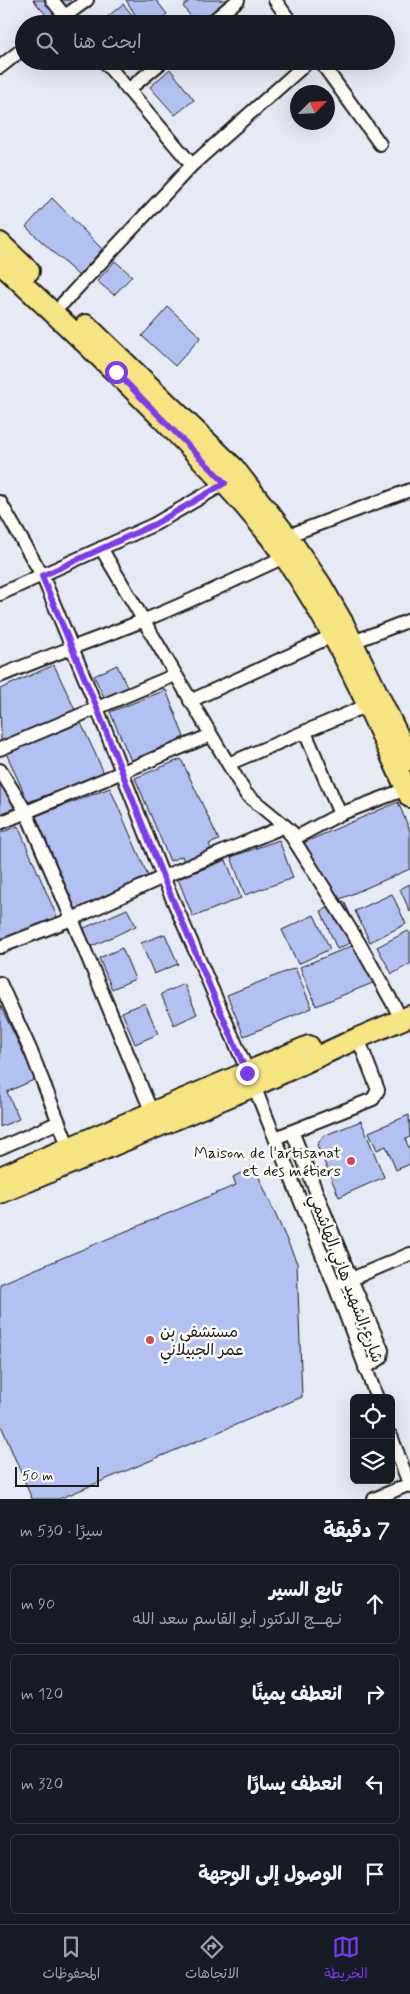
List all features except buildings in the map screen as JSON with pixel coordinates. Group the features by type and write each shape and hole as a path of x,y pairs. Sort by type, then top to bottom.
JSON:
{"main road":[{"path":"0,244 63,303 225,483 284,557 334,635 408,793"},
{"path":"0,263 234,468 287,536 321,585 353,642 408,753"},
{"path":"1,1179 358,1038 406,1010"},
{"path":"250,1080 406,1010"},
{"path":"1,1179 152,1113 211,1096"}],"street":[{"path":"52,0 65,15"},
{"path":"72,15 87,0"},
{"path":"220,15 238,0"},
{"path":"275,0 286,15"},
{"path":"0,66 15,55"},
{"path":"111,70 192,165"},
{"path":"128,90 152,70"},
{"path":"63,303 192,165 299,70"},
{"path":"327,70 380,144"},
{"path":"0,594 155,524 225,483"},
{"path":"287,536 410,490"},
{"name":"شارع الشهيد هاني الهاشمي","path":"0,502 42,576 97,708 163,877 275,1138 334,1284 375,1394"},
{"path":"101,548 246,794 297,837 340,814 408,793"},
{"path":"0,676 143,621 284,557"},
{"path":"353,642 410,620"},
{"path":"190,701 334,635"},
{"path":"0,749 175,675"},
{"path":"228,764 368,705"},
{"path":"305,732 340,814"},
{"path":"0,823 211,735"},
{"path":"0,770 26,812 72,918 152,1113"},
{"path":"0,947 285,826"},
{"path":"285,826 359,943 406,1010"},
{"path":"0,983 30,1050 69,1148"},
{"path":"275,1138 373,1099 378,1090 358,1038"},
{"path":"0,1148 59,1122"},
{"path":"292,1131 351,1279 382,1350 380,1358 365,1368"},
{"path":"334,1284 351,1279 410,1254"},
{"path":"374,1499 410,1485 392,1439"}],"place":[{"name":"Maison de l'artisanat et des métiers","path":"351,1161"},
{"name":"مستشفى بن عمر الجبيلاني","path":"150,1340"}],"route":[{"path":"116,372 225,483 155,524 42,576 97,708 163,877 247,1073"}]}
